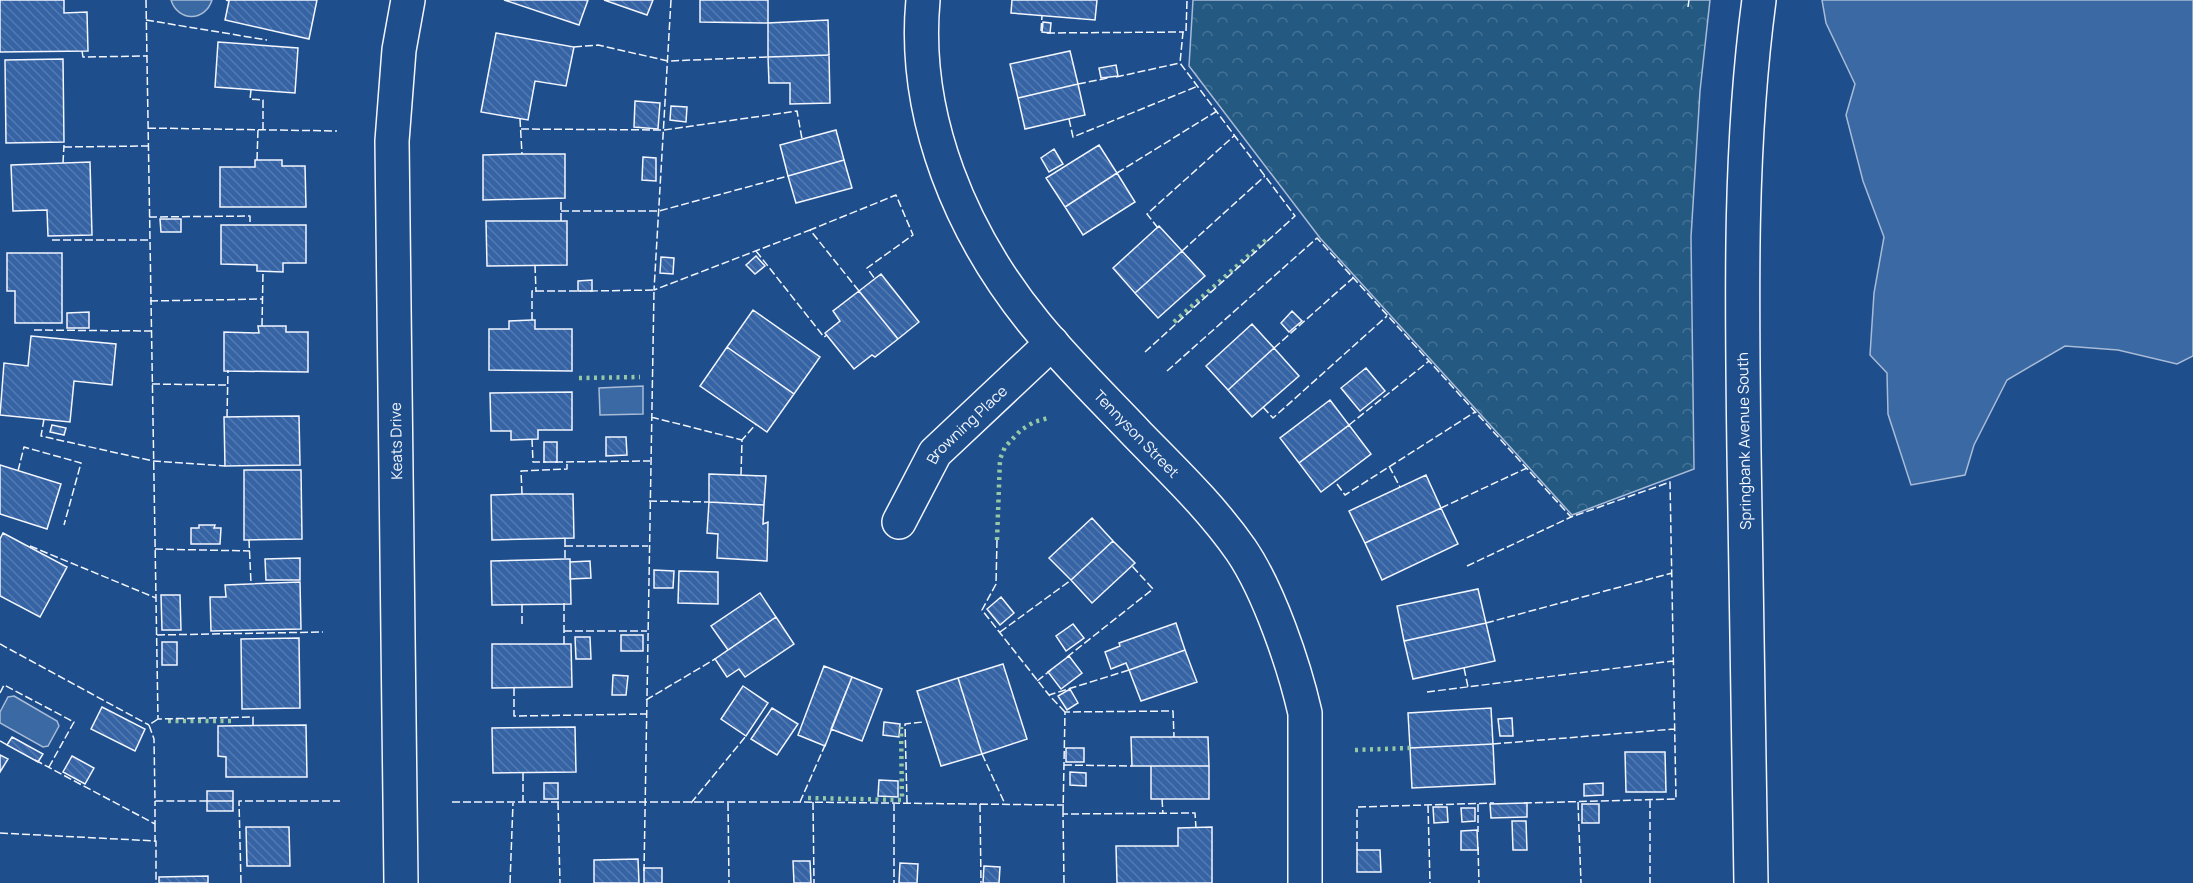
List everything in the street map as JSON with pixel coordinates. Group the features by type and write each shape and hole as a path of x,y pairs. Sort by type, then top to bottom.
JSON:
{"street":[{"name":"Keats Drive","path":"401,883 392,141 399,50 408,0"},
{"name":"Tennyson Street","path":"923,0 922,46 927,98 944,165 981,245 1017,300 1052,343 1213,512 1243,552 1267,600 1288,655 1305,713 1305,883"},
{"name":"Springbank Avenue South","path":"1751,883 1742,284 1744,163 1759,0"},
{"name":"Browning Place","path":"899,522 935,453 1052,343"}],"green space":[{"path":"1193,0 1710,0 1700,91 1691,237 1694,469 1572,515 1320,238 1189,66"}],"shaded area":[{"path":"171,0 212,0 204,12 192,16 179,12"},
{"path":"1822,0 2193,0 2193,356 2177,364 2118,350 2065,346 2007,380 1974,445 1965,475 1911,485 1888,414 1887,373 1870,355 1874,293 1884,237 1863,181 1846,115 1855,84 1826,23"},
{"path":"643,386 643,414 600,415 599,388"},
{"path":"14,696 57,721 59,726 48,746 43,747 0,723 0,712 8,697"}],"building":[{"path":"0,0 64,0 64,13 87,12 88,51 0,52"},
{"path":"226,0 317,0 309,39 225,20 229,1"},
{"path":"504,0 588,0 579,25"},
{"path":"604,0 653,0 647,15"},
{"path":"700,0 768,0 768,23 700,22"},
{"path":"1012,0 1097,0 1095,20 1011,13"},
{"path":"828,20 829,55 768,57 768,23"},
{"path":"1043,22 1051,23 1050,33 1042,32"},
{"path":"496,33 574,47 566,86 535,81 528,120 481,112"},
{"path":"218,42 298,48 295,93 215,87"},
{"path":"1070,51 1078,84 1018,98 1010,64"},
{"path":"829,55 830,103 790,104 790,83 769,83 768,57"},
{"path":"63,59 64,142 6,143 5,60"},
{"path":"1116,65 1118,76 1101,78 1099,68"},
{"path":"1078,84 1085,115 1025,129 1018,98"},
{"path":"635,101 660,103 658,129 634,127"},
{"path":"671,106 687,107 686,122 670,120"},
{"path":"836,130 844,160 788,176 780,145"},
{"path":"1099,145 1117,173 1065,207 1046,178"},
{"path":"1054,149 1063,164 1049,172 1041,158"},
{"path":"565,154 565,198 483,200 483,155"},
{"path":"643,157 656,158 656,181 642,180"},
{"path":"255,160 282,160 282,166 305,166 306,207 220,207 220,167 255,167"},
{"path":"844,160 852,188 796,203 788,176"},
{"path":"90,162 92,235 48,236 47,210 13,211 11,165"},
{"path":"1117,173 1135,202 1083,235 1065,207"},
{"path":"160,219 181,219 181,232 161,232"},
{"path":"486,221 567,221 567,265 487,266"},
{"path":"221,225 306,225 306,263 283,263 283,272 257,271 257,265 221,264"},
{"path":"1159,226 1182,251 1135,293 1113,268"},
{"path":"1182,251 1205,276 1158,318 1135,293"},
{"path":"7,253 62,253 62,323 15,323 15,291 7,291"},
{"path":"756,256 765,266 755,274 746,265"},
{"path":"661,257 674,258 673,274 660,273"},
{"path":"881,274 919,322 898,339 859,291"},
{"path":"592,280 592,291 578,291 578,281"},
{"path":"859,291 898,339 875,357 872,355 854,369 825,333 840,321 833,311"},
{"path":"753,310 820,357 794,394 727,347"},
{"path":"1292,311 1302,321 1289,332 1281,323"},
{"path":"89,312 89,328 67,328 67,313"},
{"path":"535,320 535,329 572,329 572,371 489,370 489,329 509,329 509,321"},
{"path":"1252,324 1274,348 1228,390 1206,366"},
{"path":"258,326 286,326 286,332 308,332 308,372 224,371 224,332 259,333"},
{"path":"31,336 116,344 112,385 74,381 70,422 0,415 4,363 28,366"},
{"path":"727,347 794,394 767,432 700,386"},
{"path":"1274,348 1299,376 1252,417 1228,390"},
{"path":"1366,368 1385,391 1360,411 1341,388"},
{"path":"572,392 572,430 538,430 538,439 511,440 511,431 491,431 490,393"},
{"path":"1330,400 1349,425 1299,463 1280,438"},
{"path":"299,416 300,465 225,466 224,417"},
{"path":"52,425 66,428 64,435 50,432"},
{"path":"1349,425 1371,454 1321,492 1299,463"},
{"path":"606,437 626,437 627,455 606,456"},
{"path":"544,442 557,442 557,462 544,462"},
{"path":"0,465 61,484 47,529 0,514"},
{"path":"244,470 301,470 302,539 244,540"},
{"path":"709,474 766,476 764,505 709,502"},
{"path":"1426,475 1441,508 1365,543 1349,511"},
{"path":"573,494 574,538 492,540 491,495"},
{"path":"709,502 764,505 763,524 768,522 767,561 717,558 718,534 707,533"},
{"path":"1441,508 1458,544 1382,580 1365,543"},
{"path":"1092,518 1113,541 1071,580 1049,558"},
{"path":"199,525 215,525 214,528 221,528 220,544 191,544 191,528 199,528"},
{"path":"3,533 67,567 40,617 0,596 0,539"},
{"path":"1113,541 1135,563 1092,603 1071,580"},
{"path":"300,558 300,580 266,580 265,559"},
{"path":"570,559 571,604 492,605 491,561"},
{"path":"590,561 591,578 570,579 570,562"},
{"path":"654,570 674,571 673,588 654,588"},
{"path":"679,571 718,572 718,604 678,603"},
{"path":"300,582 301,629 211,631 210,597 226,597 225,585"},
{"path":"1478,589 1486,623 1404,641 1397,606"},
{"path":"760,593 776,617 728,650 711,626"},
{"path":"161,595 180,595 181,630 162,630"},
{"path":"1001,597 1014,613 1000,625 987,609"},
{"path":"776,617 794,644 745,677 739,669 727,677 715,659"},
{"path":"1176,623 1185,650 1129,670 1126,663 1111,669 1105,652 1120,646 1119,643"},
{"path":"1486,623 1495,661 1413,679 1404,641"},
{"path":"1073,624 1084,638 1066,651 1056,636"},
{"path":"621,635 643,635 643,651 621,651"},
{"path":"575,637 590,637 591,659 576,659"},
{"path":"299,638 300,708 242,709 241,639"},
{"path":"162,642 177,642 177,665 162,665"},
{"path":"492,644 571,644 572,687 492,688"},
{"path":"1185,650 1197,682 1141,701 1129,670"},
{"path":"1069,656 1082,673 1061,689 1048,672"},
{"path":"1003,664 1027,739 982,754 958,678"},
{"path":"824,666 852,677 825,746 798,735"},
{"path":"613,675 628,676 626,695 612,695"},
{"path":"852,677 882,689 862,741 831,729"},
{"path":"958,678 982,754 941,766 917,691"},
{"path":"743,686 768,703 746,736 721,719"},
{"path":"1070,689 1078,703 1067,710 1058,696"},
{"path":"102,707 145,729 135,751 91,729"},
{"path":"772,708 798,724 777,755 751,739"},
{"path":"1491,708 1493,744 1410,748 1408,713"},
{"path":"1512,718 1513,736 1500,736 1498,719"},
{"path":"884,722 900,724 899,737 883,735"},
{"path":"306,725 307,777 226,777 226,757 218,756 218,726"},
{"path":"575,727 576,772 493,773 492,728"},
{"path":"12,737 43,754 38,762 7,745"},
{"path":"1131,737 1208,737 1209,766 1132,766"},
{"path":"1493,744 1495,784 1412,788 1410,748"},
{"path":"1066,748 1084,748 1084,762 1066,762"},
{"path":"1625,752 1665,752 1666,792 1626,792"},
{"path":"0,755 8,759 0,772"},
{"path":"72,756 94,768 85,784 63,772"},
{"path":"1151,766 1209,766 1209,799 1151,799"},
{"path":"1070,772 1086,773 1086,786 1070,785"},
{"path":"879,780 898,781 898,797 878,796"},
{"path":"544,783 558,783 558,799 544,799"},
{"path":"1603,783 1603,795 1584,796 1584,784"},
{"path":"207,791 233,791 233,801 207,801"},
{"path":"207,801 233,801 233,811 207,811"},
{"path":"1527,803 1527,817 1491,818 1490,804"},
{"path":"1582,804 1599,804 1599,823 1582,823"},
{"path":"1433,807 1447,807 1448,822 1434,823"},
{"path":"1461,808 1475,808 1475,821 1462,822"},
{"path":"1512,821 1526,821 1527,850 1513,850"},
{"path":"246,827 289,827 290,866 247,866"},
{"path":"1212,827 1212,883 1117,883 1116,846 1178,846 1178,828"},
{"path":"1477,830 1478,850 1461,850 1461,831"},
{"path":"1357,850 1380,850 1381,872 1357,872"},
{"path":"638,859 639,883 594,883 594,860"},
{"path":"793,861 810,861 811,883 794,883"},
{"path":"900,863 918,864 917,883 899,883"},
{"path":"984,866 1000,867 999,883 983,883"},
{"path":"644,868 662,868 662,883 644,883"},
{"path":"208,876 208,883 159,883 159,877"}],"hedge":[{"path":"1174,322 1266,240"},
{"path":"579,378 640,377"},
{"path":"997,540 1000,459 1005,447 1021,430 1034,422 1048,418"},
{"path":"168,721 232,721"},
{"path":"808,798 902,800 901,727"},
{"path":"1355,750 1410,748"}],"fence":[{"path":"146,0 158,719 253,717 253,725"},
{"path":"671,0 654,290 810,230"},
{"path":"1145,352 1295,216 1180,63 1183,32 1186,32 1187,0"},
{"path":"1688,7 1689,0"},
{"path":"1041,31 1042,16"},
{"path":"146,20 267,40"},
{"path":"1047,33 1183,32"},
{"path":"574,47 598,45 668,61 768,57"},
{"path":"82,51 83,57 147,56"},
{"path":"1116,77 1180,63"},
{"path":"1078,84 1108,78"},
{"path":"1069,119 1073,137 1198,86"},
{"path":"251,90 250,99 263,100 263,129"},
{"path":"521,129 664,130 797,111 802,139"},
{"path":"1117,173 1217,111"},
{"path":"520,119 522,154"},
{"path":"148,128 337,131"},
{"path":"257,160 258,129"},
{"path":"1158,228 1147,214 1235,135"},
{"path":"63,163 64,145"},
{"path":"64,147 148,146"},
{"path":"561,211 659,211 788,176"},
{"path":"1182,251 1265,176"},
{"path":"859,291 810,230 896,195 913,235 867,268 875,279"},
{"path":"561,198 561,221"},
{"path":"149,217 250,216 250,225"},
{"path":"1167,371 1317,238 1571,517 1670,482 1676,799 1524,803"},
{"path":"52,240 149,240"},
{"path":"756,251 824,337 827,335"},
{"path":"535,265 536,292"},
{"path":"262,326 263,272"},
{"path":"1274,348 1353,278"},
{"path":"590,291 654,290 644,871"},
{"path":"532,320 532,291 581,291"},
{"path":"150,301 262,299"},
{"path":"1263,407 1273,418 1387,316"},
{"path":"34,330 151,331"},
{"path":"1349,425 1429,361"},
{"path":"227,417 228,370"},
{"path":"152,384 226,385"},
{"path":"1337,484 1345,495 1475,412"},
{"path":"651,417 742,440"},
{"path":"44,419 41,436 153,461 225,466"},
{"path":"741,475 742,440 756,424"},
{"path":"532,439 533,462 546,462"},
{"path":"18,471 24,447 81,463 64,525"},
{"path":"555,462 650,461"},
{"path":"522,494 521,471 567,469 567,462"},
{"path":"1389,466 1400,487"},
{"path":"1441,508 1527,468"},
{"path":"649,501 709,502"},
{"path":"1467,566 1571,517"},
{"path":"565,539 565,559"},
{"path":"249,540 251,583"},
{"path":"997,540 996,584 982,610 1049,695"},
{"path":"30,546 156,598"},
{"path":"565,546 648,546"},
{"path":"155,549 250,551"},
{"path":"1067,657 1153,589 1132,566"},
{"path":"1486,623 1672,573"},
{"path":"1000,632 1071,580"},
{"path":"564,603 564,644"},
{"path":"522,605 522,627"},
{"path":"564,631 647,631"},
{"path":"157,635 323,632"},
{"path":"0,644 149,725"},
{"path":"646,700 715,659"},
{"path":"1427,692 1673,661"},
{"path":"1464,668 1468,687"},
{"path":"1037,681 1051,670"},
{"path":"1065,712 1049,695 1129,670"},
{"path":"0,693 4,685 74,722 49,767"},
{"path":"514,688 514,716 646,714"},
{"path":"1063,814 1065,712 1173,711 1174,737"},
{"path":"158,719 149,725 154,739 155,801 207,801"},
{"path":"907,803 905,724 923,722"},
{"path":"1493,744 1674,729"},
{"path":"691,803 746,736"},
{"path":"0,741 9,746"},
{"path":"800,802 826,743"},
{"path":"982,754 1005,804"},
{"path":"35,760 155,824 155,801"},
{"path":"1064,765 1132,766"},
{"path":"523,773 523,802"},
{"path":"1162,799 1163,814"},
{"path":"1650,800 1650,883"},
{"path":"241,883 239,801 340,801"},
{"path":"452,802 1064,805"},
{"path":"558,802 560,883"},
{"path":"813,802 814,883"},
{"path":"1578,802 1581,883"},
{"path":"510,883 513,803"},
{"path":"728,803 729,883"},
{"path":"894,803 894,883"},
{"path":"1357,850 1357,807 1494,803"},
{"path":"980,804 981,883"},
{"path":"1478,804 1478,832"},
{"path":"1428,805 1430,883"},
{"path":"1064,883 1063,814 1195,813 1196,828"},
{"path":"155,824 155,842"},
{"path":"0,833 156,841 156,883"},
{"path":"1478,847 1479,883"}]}
